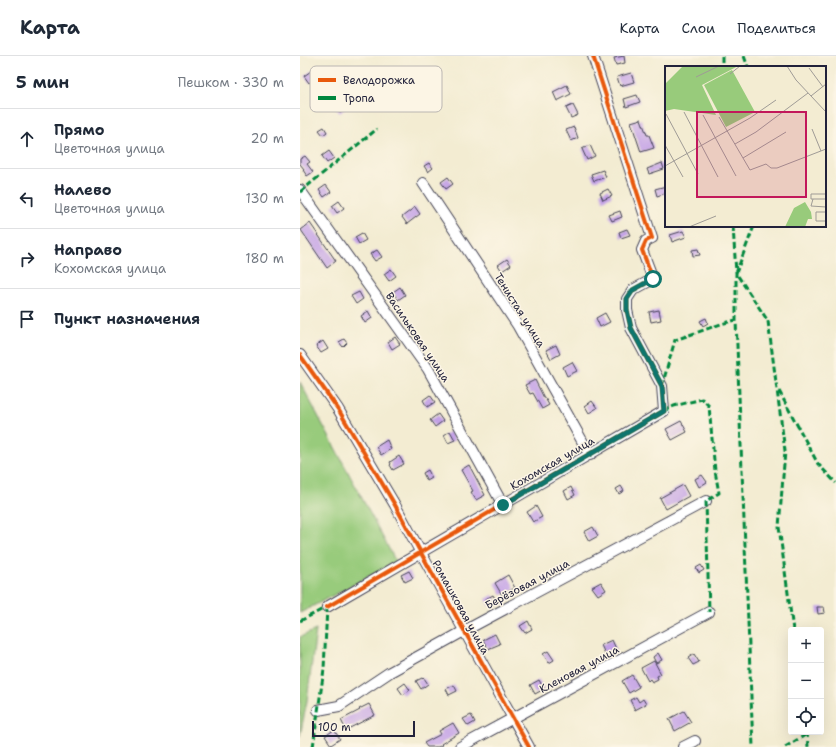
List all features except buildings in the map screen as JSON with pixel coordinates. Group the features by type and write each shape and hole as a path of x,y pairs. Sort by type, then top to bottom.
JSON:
{"street":[{"name":"Кохомская улица","path":"327,607 664,411 662,386 631,328 627,310 627,299 633,290 653,279 642,250 646,241 652,238 593,56"},
{"name":"Тенистая улица","path":"423,183 518,326 590,455"},
{"name":"Васильковая улица","path":"300,190 428,369 503,505"},
{"name":"Ромашковая улица","path":"300,355 338,409 395,505 529,747"},
{"name":"Берёзовая улица","path":"318,710 339,706 390,672 706,501"},
{"name":"Кленовая улица","path":"460,747 709,612"},
{"path":"684,747 695,741"}],"green space":[{"path":"300,382 396,562 300,613"},
{"path":"316,630 307,701 300,736 300,637"}],"marked path":[{"path":"722,56 722,66"},
{"path":"744,56 748,66"},
{"path":"300,192 377,129"},
{"path":"733,227 753,747"},
{"path":"754,227 736,273 768,321 785,451 779,527 793,627"},
{"path":"662,386 675,340 736,320"},
{"path":"779,391 818,464 836,483"},
{"path":"664,411 674,406 702,399 709,406 715,471 719,493 706,501 709,612"},
{"path":"300,621 327,607"},
{"path":"313,747 324,669 327,607"},
{"path":"785,747 805,735"},
{"path":"807,735 808,747"}],"cycle path":[{"path":"327,607 664,411 662,386 631,328 627,310 627,299 633,290 653,279 642,250 646,241 652,238 593,56"},
{"path":"300,355 338,409 395,505 529,747"}],"route":[{"path":"503,505 664,411 662,386 631,328 627,310 627,299 633,290 653,279"}]}
